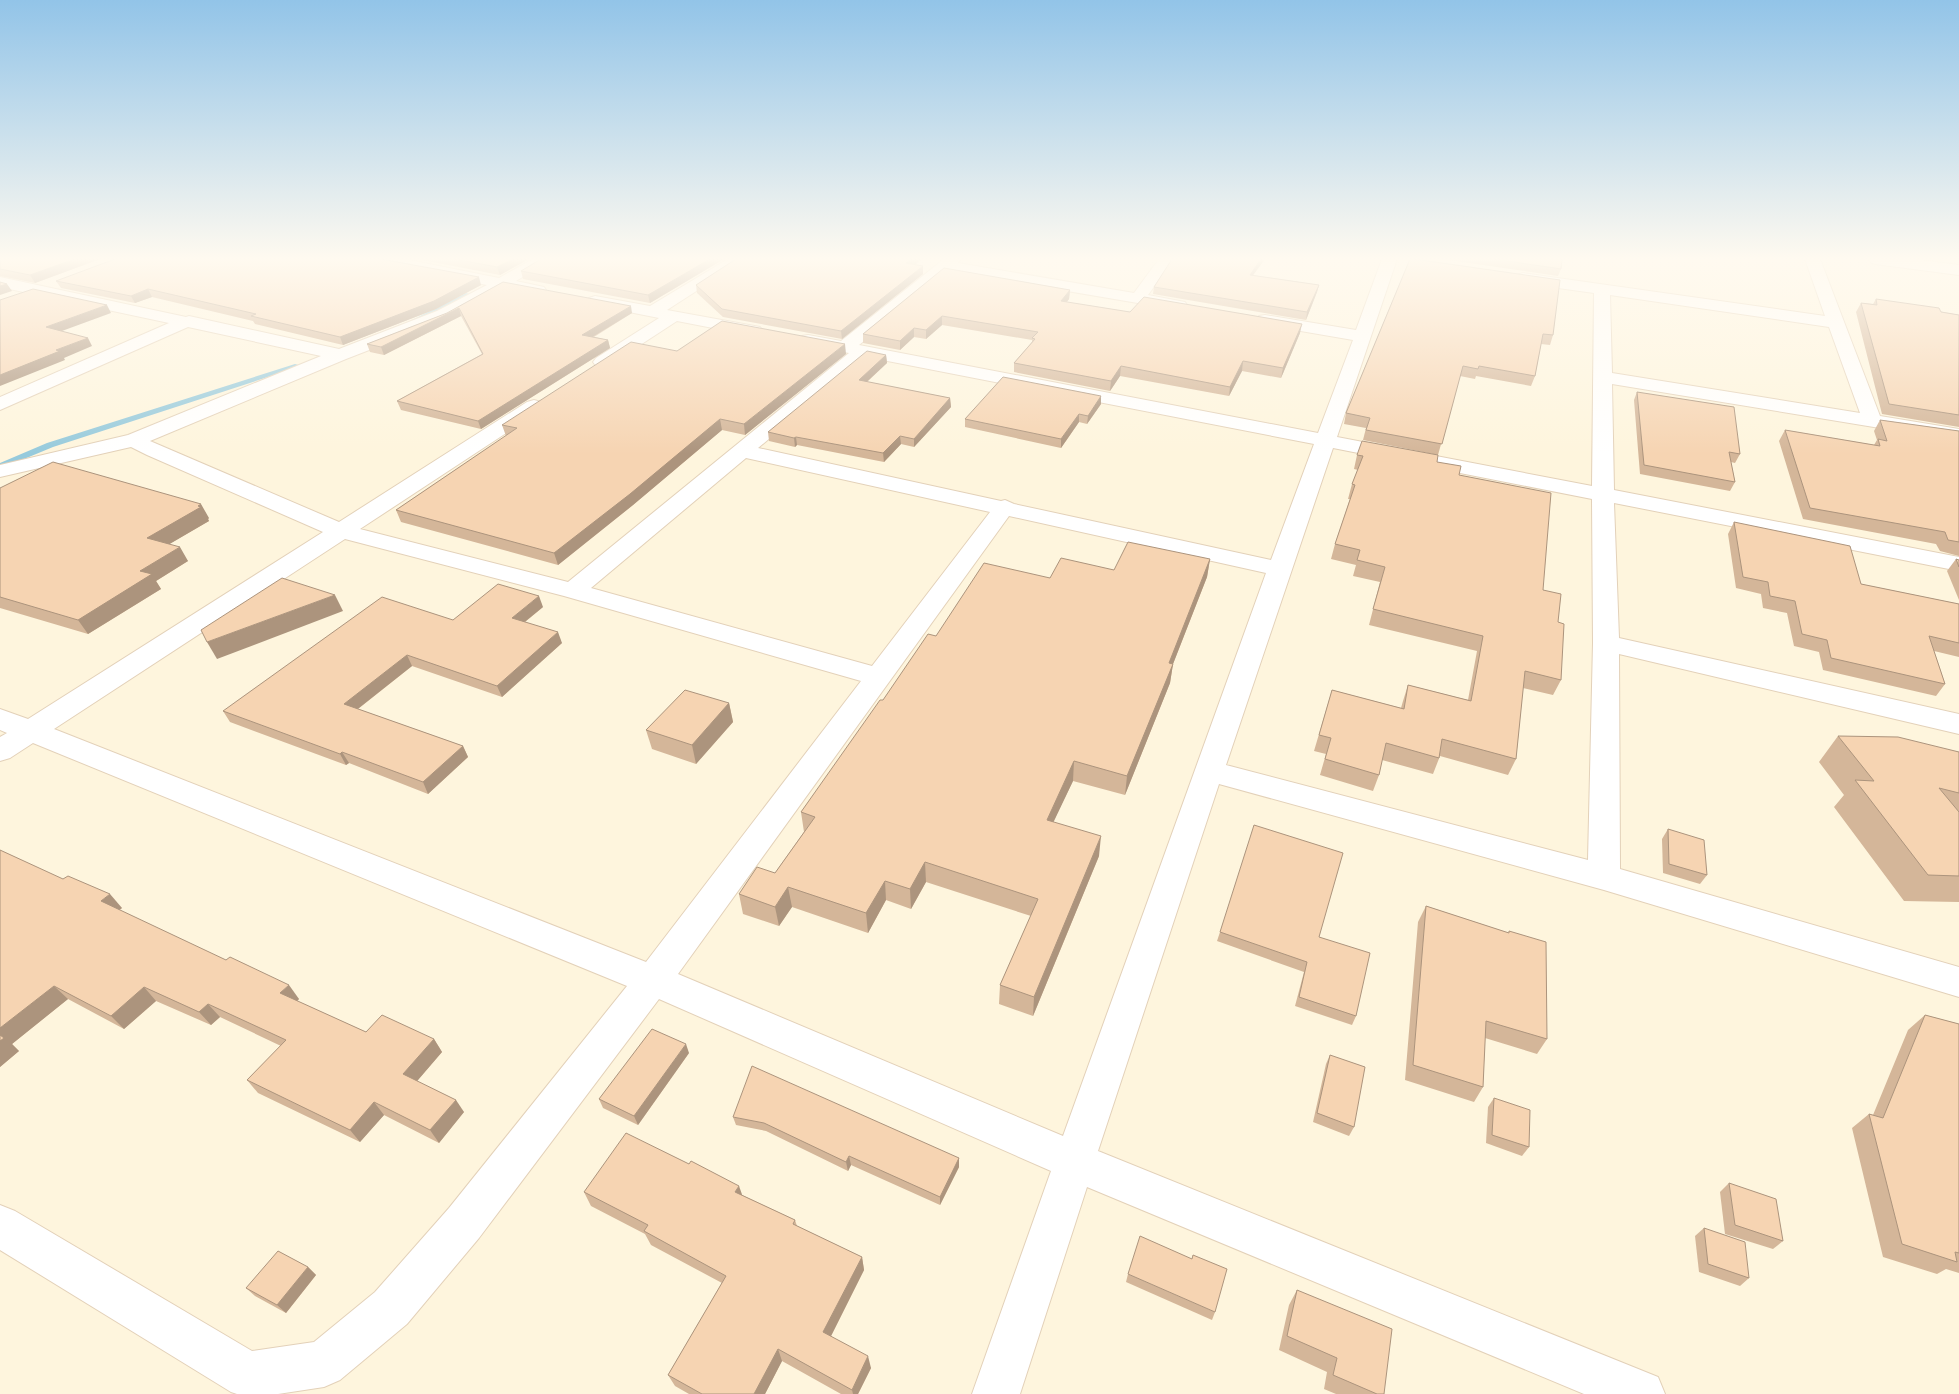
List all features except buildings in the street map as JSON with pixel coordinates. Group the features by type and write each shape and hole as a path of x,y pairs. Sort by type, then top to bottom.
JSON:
{"street":[{"path":"0,404 182,324"},
{"path":"203,324 340,355"},
{"path":"0,471 134,440 420,324"},
{"path":"582,375 661,324"},
{"path":"719,324 769,333"},
{"path":"573,591 742,451 882,324"},
{"path":"1292,324 1362,336"},
{"path":"996,1394 1074,1161 1209,771 1367,324"},
{"path":"1602,324 1602,494 1606,643 1604,877"},
{"path":"1836,324 1872,420"},
{"path":"788,337 1959,564"},
{"path":"1602,377 1959,435"},
{"path":"0,750 15,725 341,531 549,396"},
{"path":"134,440 154,451 341,531 573,591 879,677"},
{"path":"742,451 1005,507 1280,569"},
{"path":"0,1226 248,1375 324,1364 391,1308 464,1222 653,980 1005,507"},
{"path":"1606,643 1959,724"},
{"path":"15,725 653,980 1074,1161 1641,1394"},
{"path":"1209,771 1604,877 1959,982"}],"waterway":[{"path":"0,466 50,445 298,366"}]}
